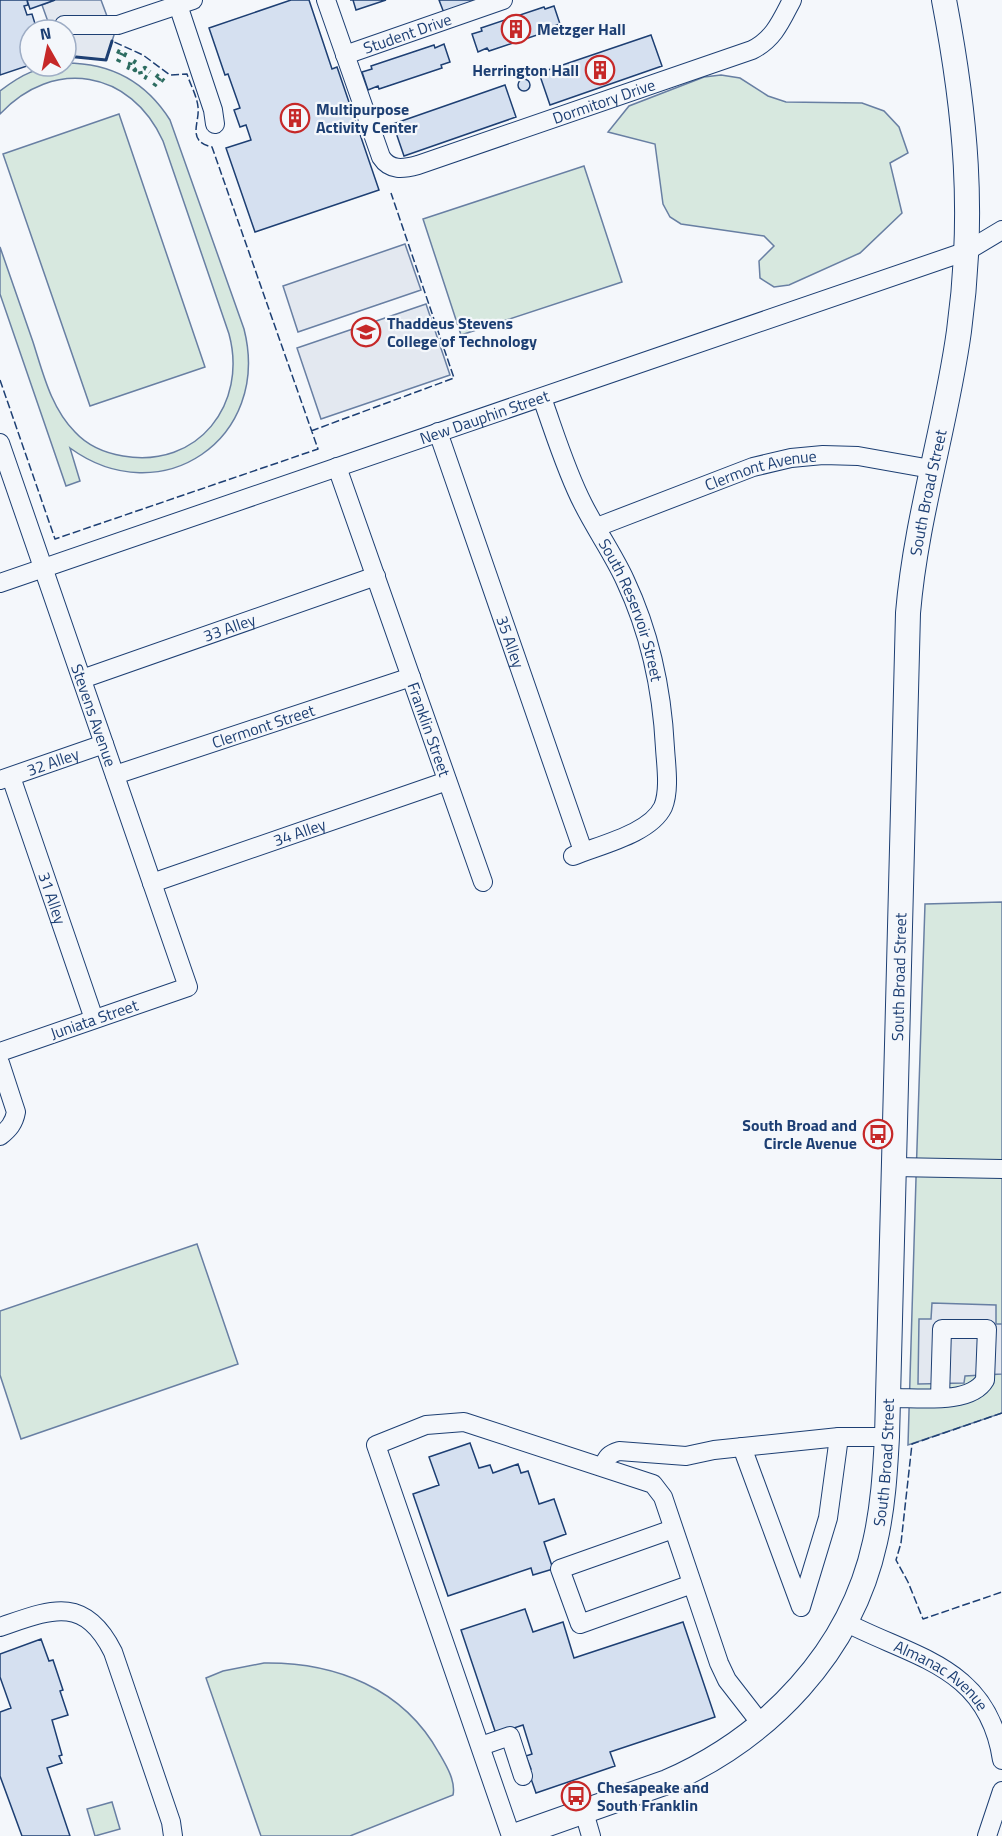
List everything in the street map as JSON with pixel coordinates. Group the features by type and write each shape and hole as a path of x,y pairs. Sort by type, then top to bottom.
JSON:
{"main road":[{"name":"South Broad Street","path":"513,1836 689,1772 712,1760 762,1725 813,1672 833,1644 866,1576 875,1544 882,1506 887,1437 906,646 914,556 954,364 967,251 969,202 963,124 959,84 944,0"}],"street":[{"path":"326,0 345,55"},
{"name":"Student Drive","path":"345,55 503,0"},
{"name":"Dormitory Drive","path":"345,55 381,157 391,167 409,168 752,50 774,33 792,0"},
{"path":"78,26 118,25 185,3 213,110 214,124"},
{"name":"New Dauphin Street","path":"0,583 967,251 1002,230"},
{"name":"South Reservoir Street","path":"542,398 566,466 583,504 625,580 638,613 657,676 663,711 666,792 663,806 643,828"},
{"name":"35 Alley","path":"438,432 578,853 643,828"},
{"name":"Stevens Avenue","path":"0,443 189,987"},
{"name":"Clermont Avenue","path":"597,527 753,467 791,458 823,454 858,456 931,469"},
{"name":"Franklin Street","path":"337,467 483,882"},
{"name":"33 Alley","path":"82,679 375,576"},
{"name":"Clermont Street","path":"115,775 411,676"},
{"name":"32 Alley","path":"5,778 104,744"},
{"name":"31 Alley","path":"5,778 94,1020"},
{"name":"34 Alley","path":"152,883 447,781"},
{"name":"Juniata Street","path":"0,1052 189,987"},
{"path":"0,1063 16,1112 10,1128 0,1136"},
{"path":"894,1167 1002,1169"},
{"path":"888,1398 940,1398"},
{"path":"513,1836 376,1445 426,1425 464,1422 653,1484 663,1497 727,1680 762,1725"},
{"path":"603,1466 611,1453 619,1451 686,1456 714,1450 839,1437 887,1437"},
{"path":"742,1447 801,1607 828,1518 839,1437"},
{"path":"673,1529 561,1569 580,1624 692,1584"},
{"path":"0,1627 54,1611 70,1611 96,1624 113,1652 171,1822 173,1836"},
{"name":"Almanac Avenue","path":"845,1622 931,1660 954,1675 984,1709 994,1730 1002,1760"},
{"path":"481,1746 510,1736 523,1776"},
{"path":"987,1836 1002,1791"},
{"path":"584,1812 591,1836"}],"shaded area":[{"path":"55,0 101,0 114,35 106,60 78,57 78,18 47,18 42,5"},
{"path":"78,64 98,67 113,71 139,85 161,107 170,120 244,329 248,368 241,403 225,432 202,454 172,468 140,473 105,466 70,448 80,481 66,486 0,294 0,247 44,378 54,401 67,423 85,441 110,453 150,457 174,452 195,442 211,426 224,407 231,384 233,360 229,334 163,141 149,117 131,99 111,86 89,80 66,79 43,84 21,96 0,114 0,91 20,78 78,78"},
{"path":"721,75 740,78 768,96 786,102 862,103 884,111 899,127 908,153 890,163 902,213 860,253 789,285 774,287 760,278 759,261 774,246 764,236 681,224 670,217 663,204 655,144 608,132 629,106 704,77"},
{"path":"119,114 205,367 90,406 3,154"},
{"path":"584,166 622,282 461,335 423,219"},
{"path":"405,244 421,290 298,332 283,286"},
{"path":"426,304 450,375 321,419 297,348"},
{"path":"1002,902 1002,1413 908,1445 925,904"},
{"path":"197,1244 238,1364 21,1439 0,1375 0,1311"},
{"path":"932,1303 996,1305 996,1324 1002,1324 1002,1374 965,1376 964,1383 918,1384 919,1319 931,1319"},
{"path":"264,1663 290,1664 341,1674 365,1683 387,1696 406,1711 424,1730 450,1773 453,1795 350,1836 261,1836 206,1678 223,1671"},
{"path":"112,1802 120,1829 95,1836 87,1809"}],"building":[{"path":"0,0 27,0 28,5 24,6 27,15 32,14 33,18 18,18 18,69 0,75"},
{"path":"27,0 55,0 30,9"},
{"name":"Multipurpose Activity Center","path":"291,0 309,0 332,69 337,67 379,190 255,232 226,148 251,140 246,125 240,127 234,110 240,108 228,74 225,75 209,28"},
{"path":"353,0 386,0 356,10"},
{"path":"439,0 483,0 444,13"},
{"name":"Metzger Hall","path":"554,6 560,24 551,27 552,30 489,51 487,48 478,52 472,34 482,31 481,28 544,7 545,9"},
{"name":"Herrington Hall","path":"651,35 662,66 550,105 539,73"},
{"path":"444,44 450,62 441,65 442,68 379,89 378,86 368,90 362,72 372,69 371,66 434,45 435,48"},
{"path":"526,79 530,85 526,91 522,91 518,83"},
{"path":"505,85 516,117 404,156 393,124"},
{"path":"470,1443 479,1468 490,1465 493,1473 518,1464 521,1473 528,1471 539,1504 554,1499 566,1534 544,1542 553,1569 533,1575 531,1568 448,1596 413,1494 439,1485 429,1457"},
{"path":"525,1609 533,1632 563,1622 574,1658 683,1622 715,1717 610,1752 615,1766 536,1793 528,1770 531,1769 526,1756 532,1754 523,1725 496,1734 461,1630"},
{"path":"41,1639 49,1661 53,1660 68,1715 52,1720 62,1755 59,1756 62,1763 47,1768 70,1836 22,1836 0,1776 0,1712 11,1708 0,1677 0,1654"}],"hedge":[{"path":"117,51 128,56"},
{"path":"118,62 122,53"},
{"path":"127,67 135,70 130,64 132,60 138,64"},
{"path":"147,78 141,75 140,71 145,68 150,72"},
{"path":"156,75 164,81"},
{"path":"154,86 160,78"}],"fence":[{"path":"0,380 55,539 318,449 212,147 204,144 197,136 197,103 187,74 170,75 143,55 112,41 106,60 78,57"},
{"path":"311,431 454,378 391,193"},
{"path":"1002,1413 912,1444 901,1543 896,1560 923,1619 1002,1592"}],"wall":[{"path":"78,57 106,60 112,41"}],"place":[{"name":"Metzger Hall","path":"516,29"},
{"name":"Herrington Hall","path":"600,70"},
{"name":"Multipurpose Activity Center","path":"295,118"},
{"name":"Thaddeus Stevens College of Technology","path":"366,332"},
{"name":"South Broad and Circle Avenue","path":"878,1134"},
{"name":"Chesapeake and South Franklin","path":"576,1796"}]}
